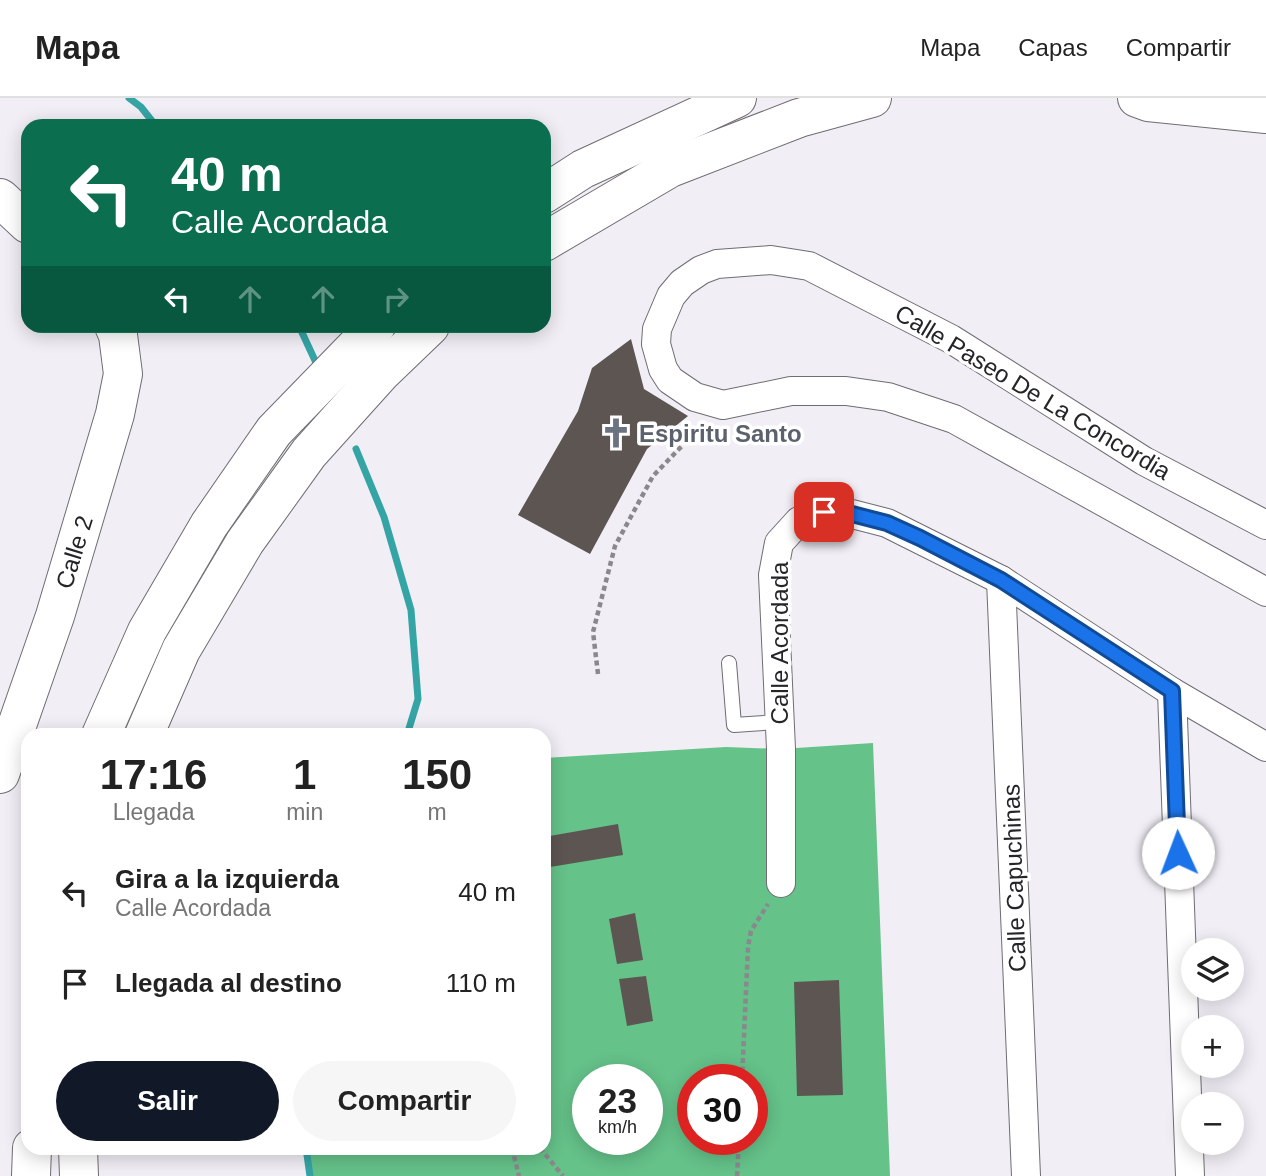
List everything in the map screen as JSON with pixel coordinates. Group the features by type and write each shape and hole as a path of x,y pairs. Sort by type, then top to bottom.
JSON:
{"main road":[{"path":"551,190 583,170 737,98"},
{"path":"551,238 670,168 799,118 872,98"},
{"path":"1137,98 1148,102 1266,114"},
{"path":"0,198 21,218"},
{"name":"Calle 2","path":"0,774 55,615 115,414 122,374 117,333"},
{"path":"104,728 148,631 209,525 274,432 369,333"},
{"path":"147,728 181,650 245,542 309,453 381,373 423,333"},
{"path":"31,1176 32,1155"},
{"path":"78,1155 79,1176"}],"street":[{"name":"Calle Paseo De La Concordia","path":"723,405 708,402 682,390 670,380 663,369 656,344 657,329 663,312 682,283 701,270 717,264 754,260 789,262 823,272 951,339 1144,461 1266,525"},
{"path":"723,405 791,391 846,391 888,397 954,419 1266,592"},
{"name":"Calle Acordada","path":"781,883 781,749 773,575 779,543 799,521 824,512 852,514 887,523 1001,580 1172,691 1266,747"},
{"name":"Calle Capuchinas","path":"1001,580 1026,1176"},
{"path":"1172,691 1190,1176"}],"lane":[{"path":"729,663 734,725 778,722"}],"path":[{"path":"598,674 593,632 615,546 653,476 723,405"},
{"path":"743,1064 751,931 781,883"},
{"path":"514,1155 519,1176"},
{"path":"546,1155 563,1176"},
{"path":"737,1176 738,1155"}],"green space":[{"path":"873,743 890,1176 310,1176 307,1155 551,1155 551,758 726,747 781,749"}],"building":[{"name":"Espiritu Santo","path":"631,339 644,389 688,416 647,449 590,554 518,515 578,411 592,368"},
{"path":"618,824 623,855 551,867 551,836"},
{"path":"635,913 643,960 617,964 609,919"},
{"path":"646,976 653,1021 627,1026 619,979"},
{"path":"839,980 843,1095 797,1096 794,982"}],"waterway":[{"path":"129,98 150,119"},
{"path":"302,333 318,367"},
{"path":"356,449 384,517 411,610 418,699 409,728"},
{"path":"307,1155 310,1176"}],"place":[{"name":"Espiritu Santo","path":"616,433"}],"route":[{"path":"824,512 852,514 887,523 920,538 1001,580 1172,691 1178,853"}]}
